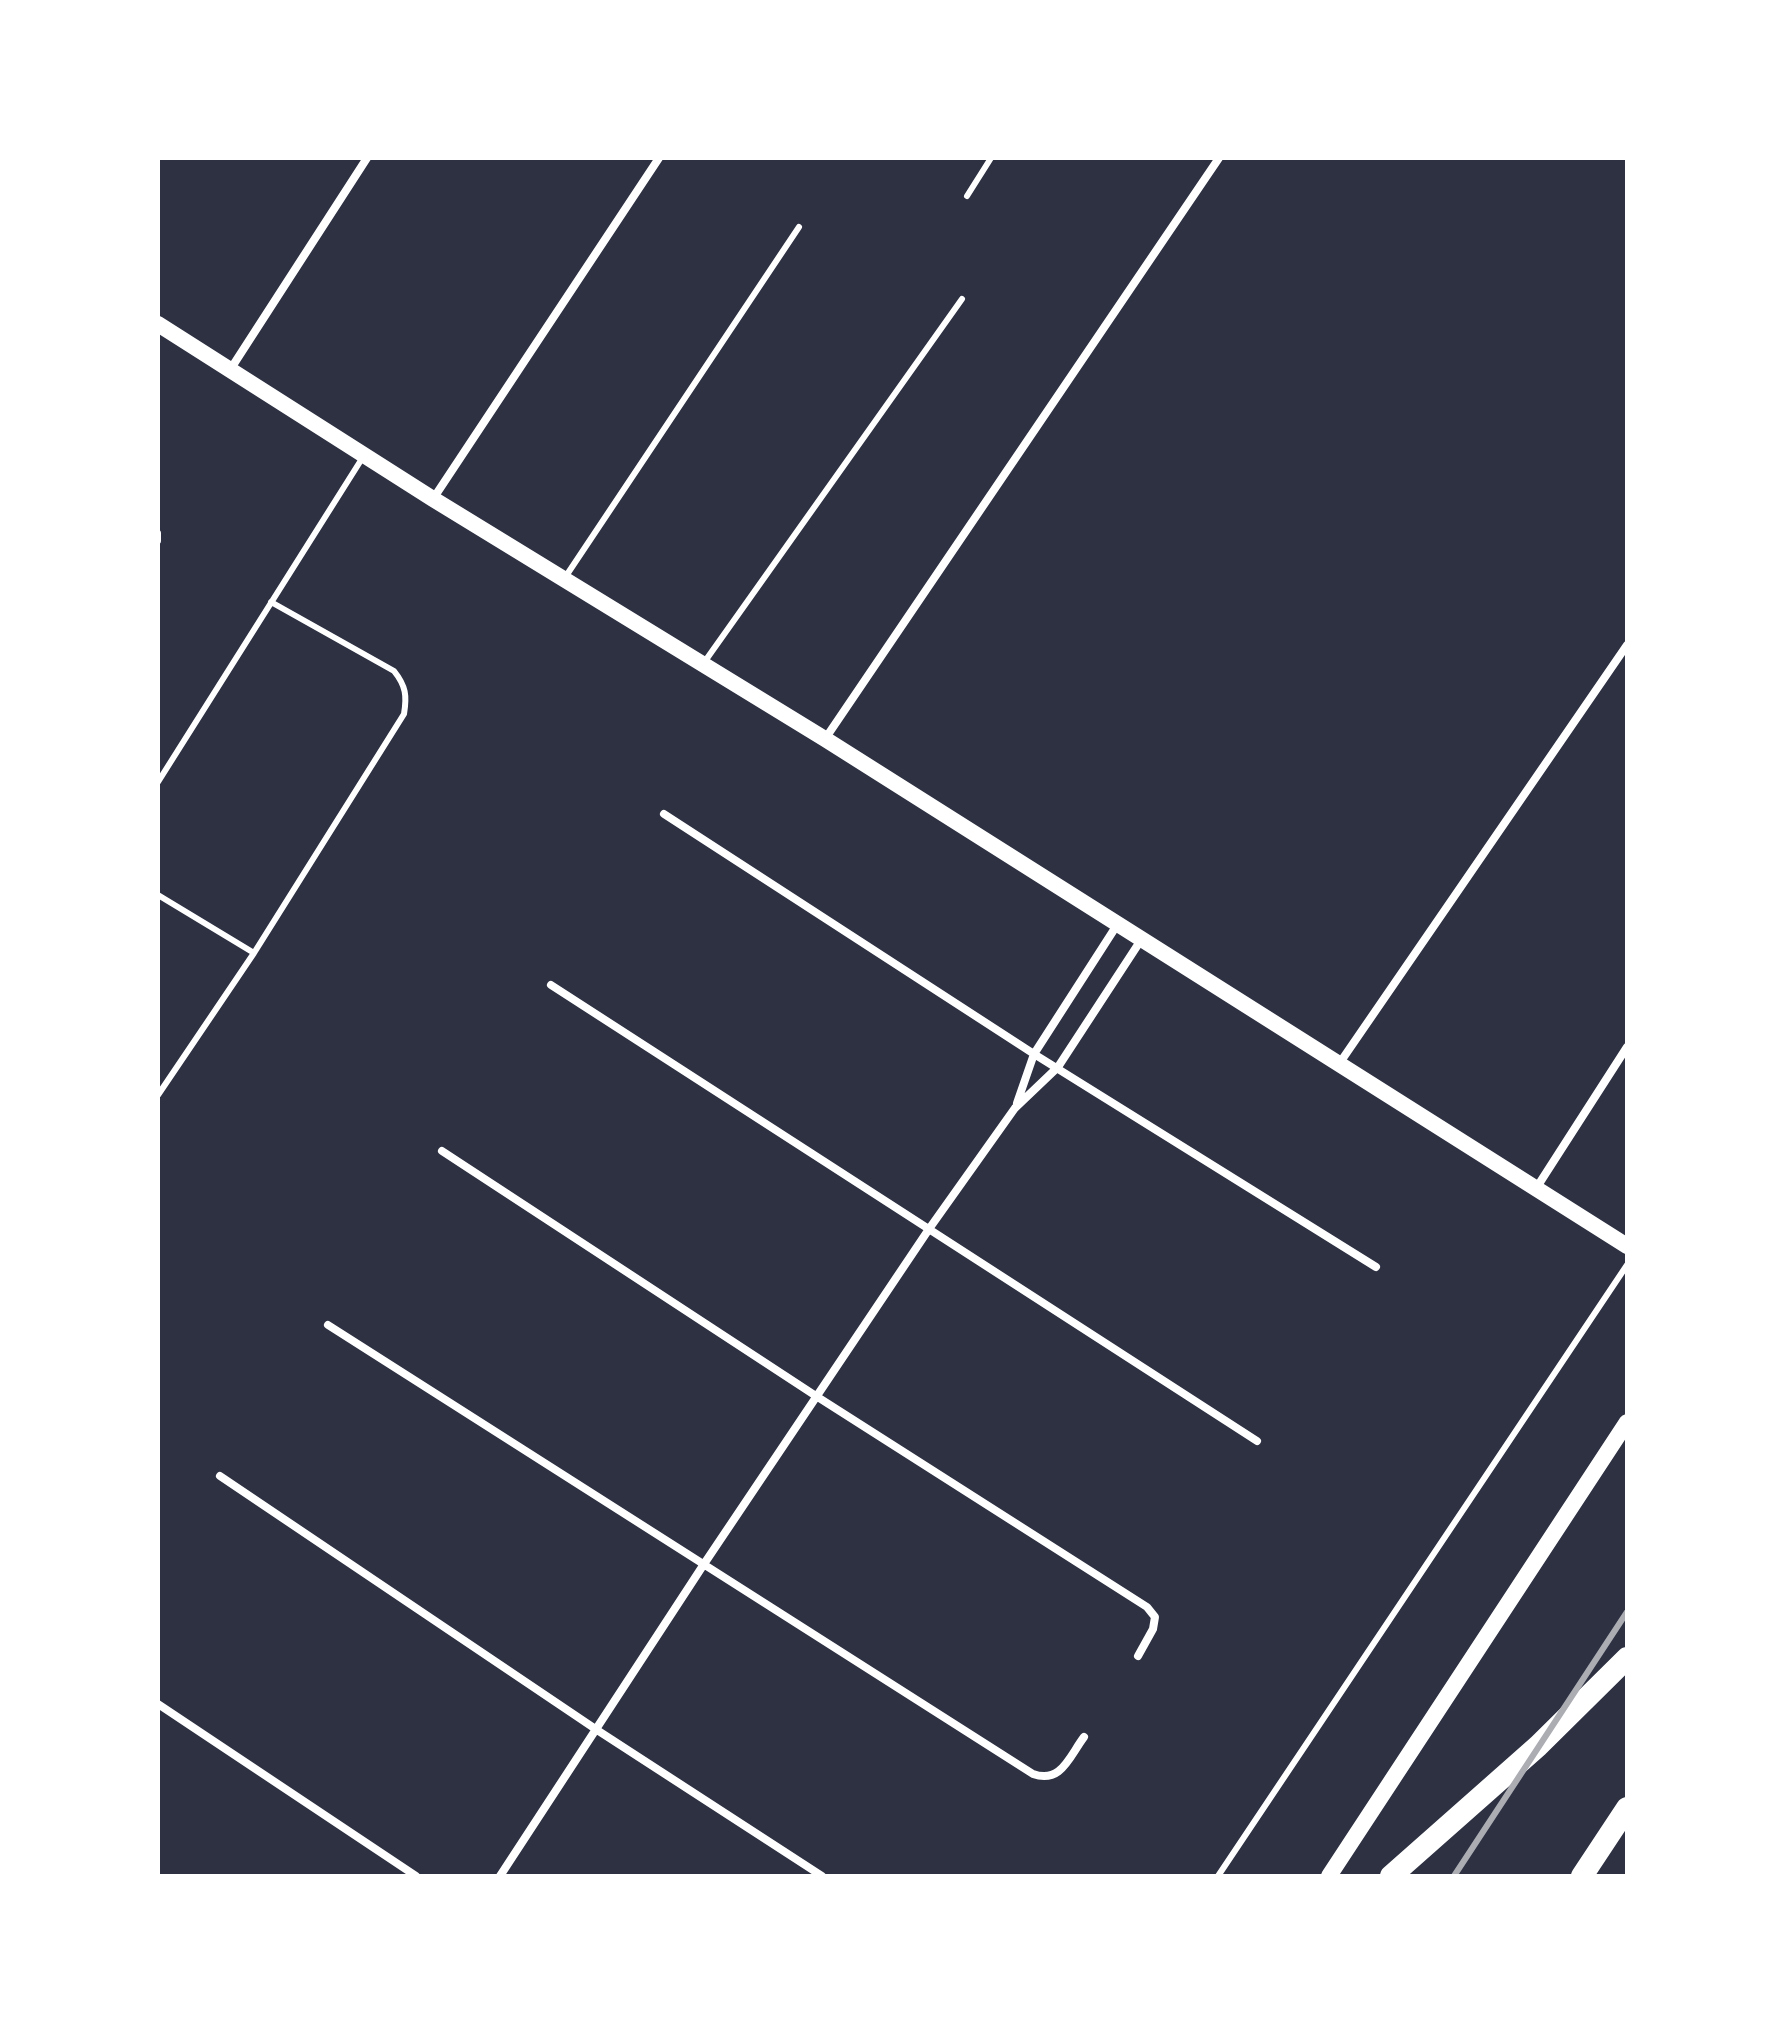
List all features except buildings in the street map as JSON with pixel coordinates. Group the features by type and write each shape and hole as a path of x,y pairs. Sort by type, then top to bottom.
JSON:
{"highway":[{"path":"1391,1876 1538,1746 1627,1658"},
{"path":"1582,1876 1627,1808"}],"main road":[{"path":"158,324 433,499 825,739 1627,1246"},
{"path":"1329,1876 1627,1422"}],"street":[{"path":"229,370 367,158"},
{"path":"433,499 659,158"},
{"path":"825,739 1219,158"},
{"path":"1338,1065 1627,645"},
{"path":"664,814 1034,1054 1376,1267"},
{"path":"1015,1108 1034,1054 1117,925"},
{"path":"500,1876 929,1229 1015,1108 1058,1067 1141,940"},
{"path":"551,985 1257,1441"},
{"path":"1537,1187 1627,1047"},
{"path":"442,1151 816,1396 1147,1607 1155,1617 1153,1629 1138,1656"},
{"path":"328,1325 1033,1774 1045,1778 1057,1774 1084,1737"},
{"path":"220,1476 597,1730 822,1876"},
{"path":"158,1704 416,1876"}],"lane":[{"path":"967,196 991,158"},
{"path":"564,579 799,227"},
{"path":"703,664 962,299"},
{"path":"158,782 364,455"},
{"path":"158,533 158,541"},
{"path":"158,1095 254,953 404,714 407,699 405,684 394,671 271,602"},
{"path":"158,895 254,953"},
{"path":"1218,1876 1627,1265"}],"railway":[{"path":"1454,1876 1627,1612"}]}
